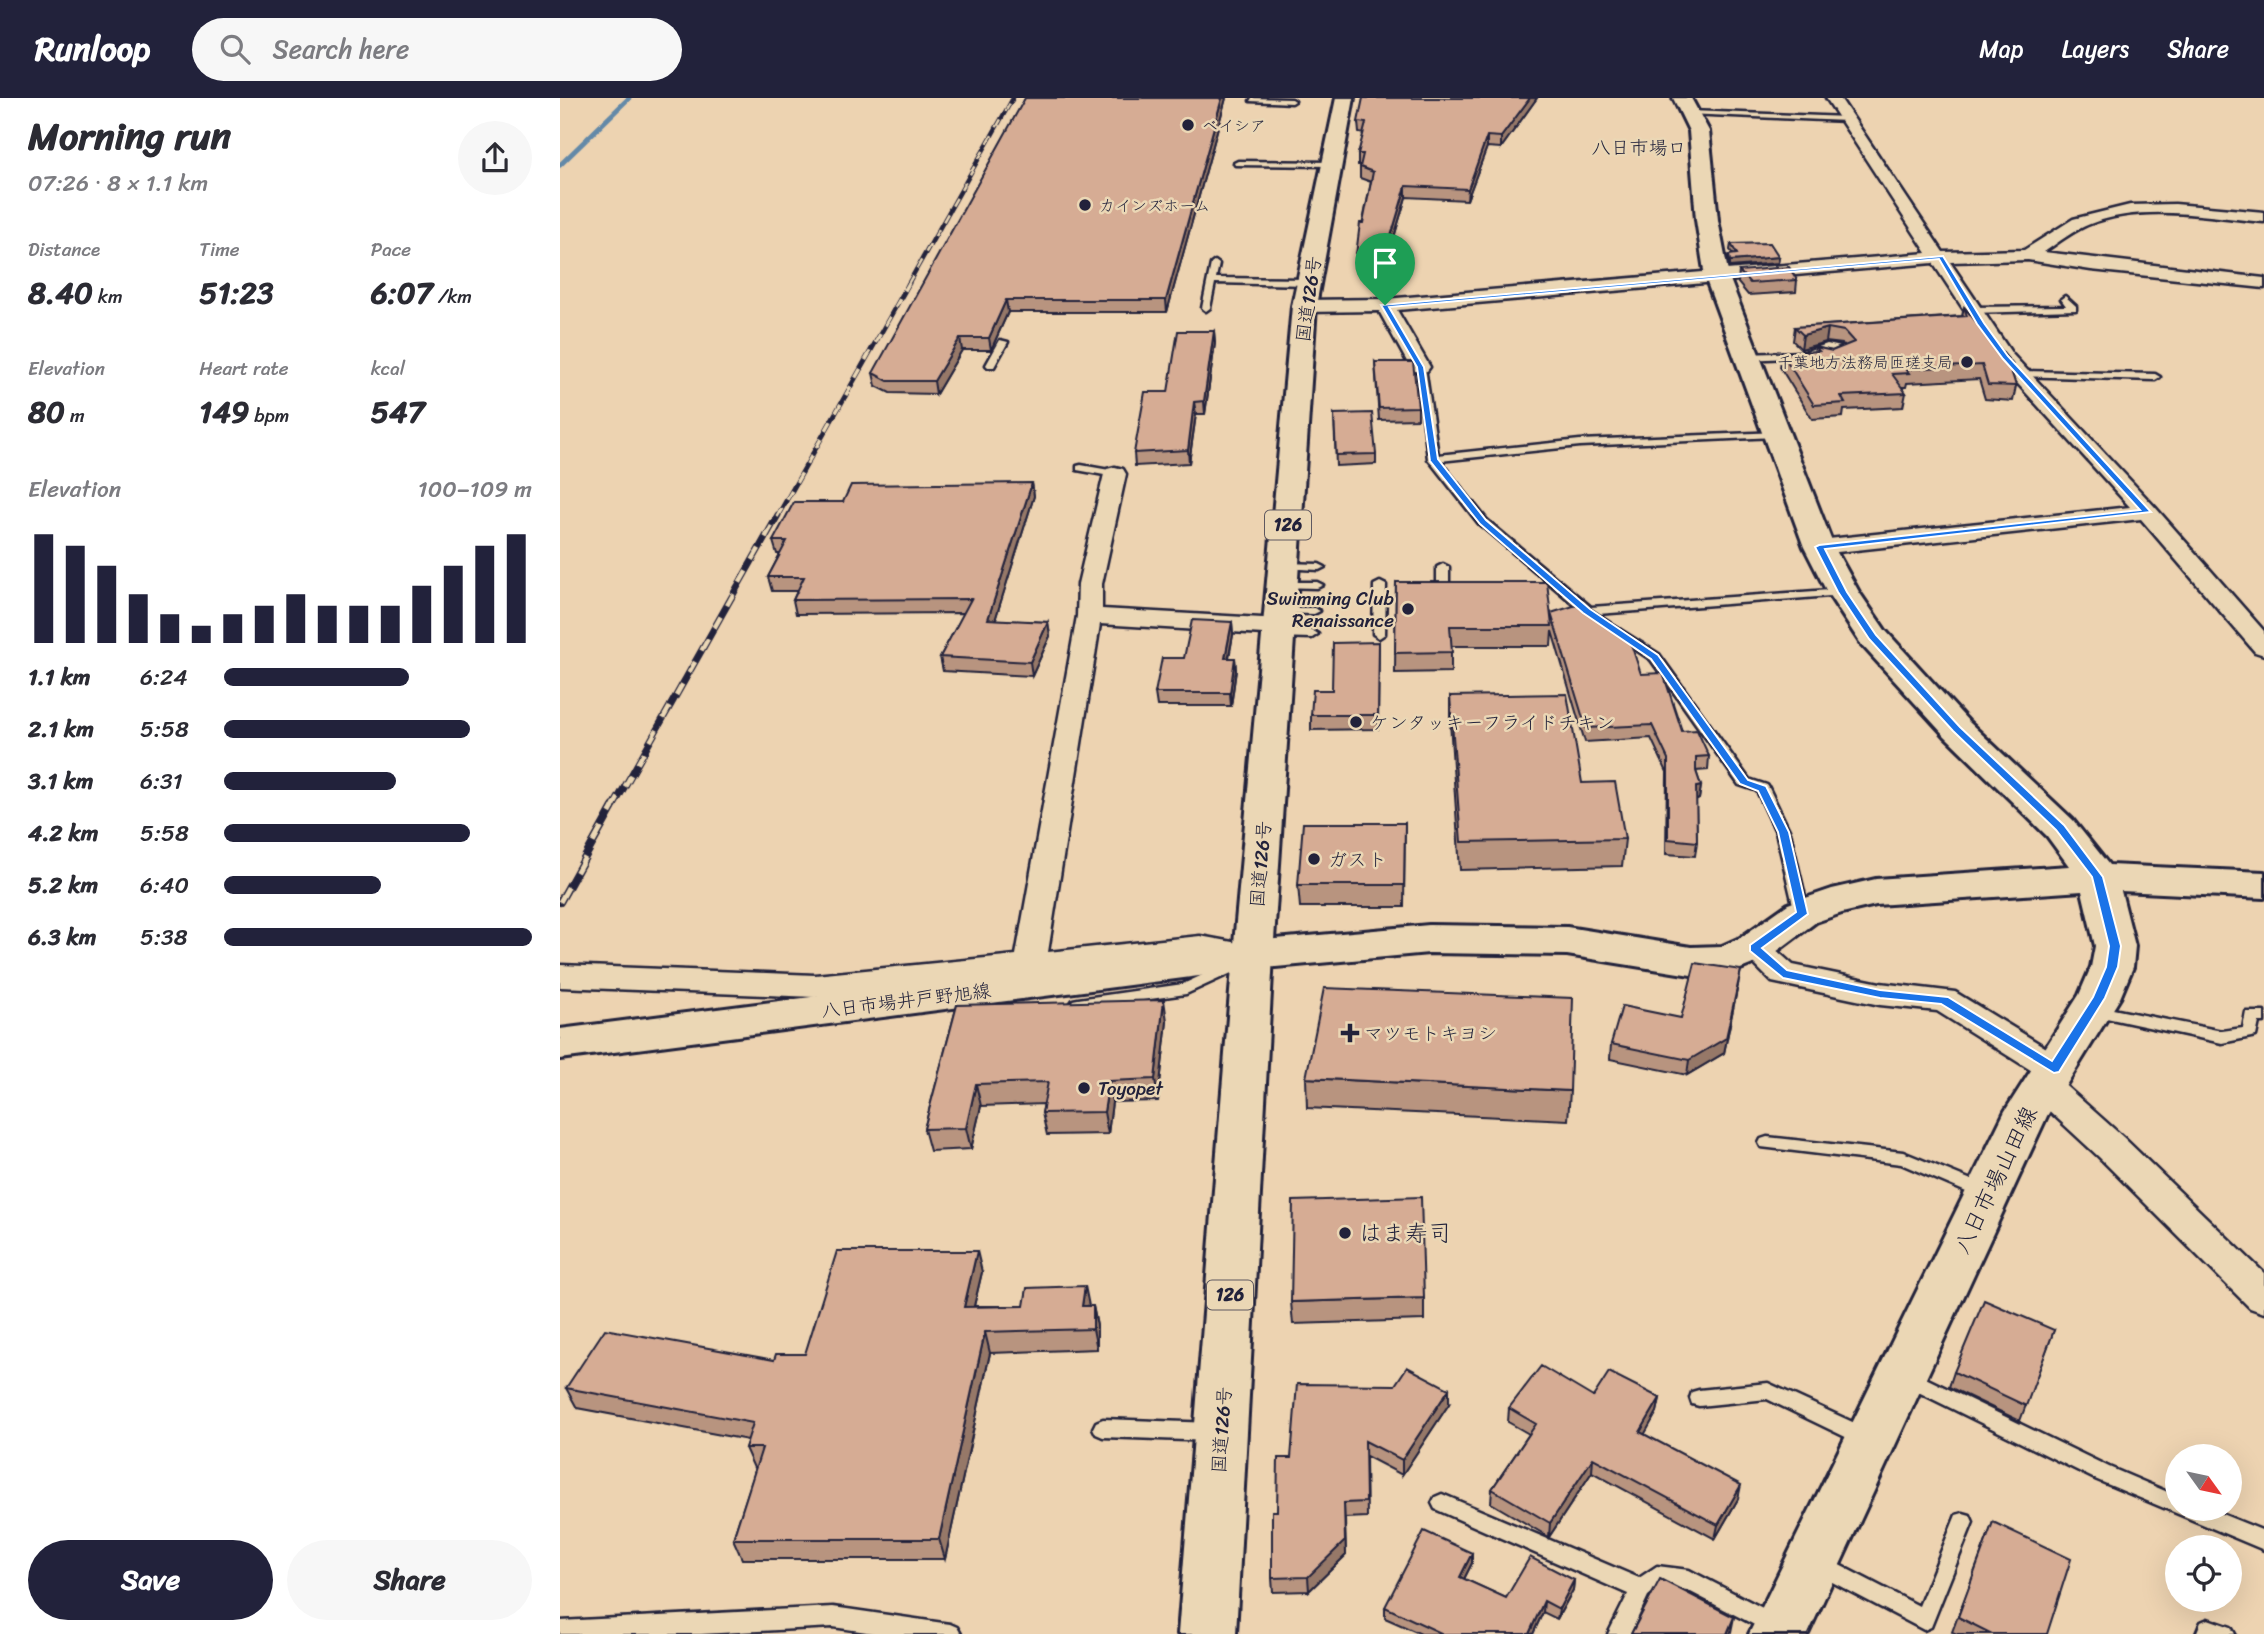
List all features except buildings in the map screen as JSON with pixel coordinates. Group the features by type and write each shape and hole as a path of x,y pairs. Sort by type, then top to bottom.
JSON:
{"main road":[{"name":"国道126号","path":"1208,1634 1252,955 1307,294 1345,98"},
{"path":"1686,105 1699,131 1707,220 1717,277 1819,547 1843,592 1873,637 1957,729 2060,828 2098,877 2264,885"},
{"name":"八日市場井戸野旭線","path":"560,1044 1252,955 1429,939 1567,941 1691,961 1728,960 1754,948 1802,914 1832,902 1876,892 2098,877"},
{"name":"八日市場山田線","path":"1779,1631 2027,1111 2092,1010 2112,967 2115,946 2098,877"}],"street":[{"path":"1833,98 1941,257 1972,310 2005,358 2147,512 2264,647"},
{"path":"2028,255 2085,219 2123,211 2163,210 2264,217"},
{"path":"1307,294 1385,305 1941,257 2028,255 2131,270 2264,283"},
{"path":"1385,305 1420,367"},
{"path":"1030,964 1089,616 1090,584 1115,474"},
{"path":"1819,547 2147,512"},
{"path":"1089,616 1281,605"},
{"path":"562,980 816,986 1200,947 1252,955"},
{"path":"1754,948 1783,974 1880,994 1944,1000 2049,1077 2111,1147 2264,1297"}],"lane":[{"path":"1252,100 1292,101"},
{"path":"1686,105 1847,119"},
{"path":"1238,163 1332,164"},
{"path":"1206,308 1215,264"},
{"path":"1212,280 1307,294"},
{"path":"1972,310 2073,308 2065,299"},
{"path":"992,365 1003,342"},
{"path":"1747,357 1807,354"},
{"path":"1420,367 1433,459 1483,522 1586,611 1655,657 1744,782 1762,788 1783,832 1802,914"},
{"path":"2020,374 2155,377"},
{"path":"1433,459 1580,443 1775,434"},
{"path":"1081,468 1115,474"},
{"path":"1443,566 1443,585"},
{"path":"1281,605 1319,567"},
{"path":"1281,605 1317,585"},
{"path":"1379,634 1380,585"},
{"path":"1586,611 1843,592"},
{"path":"1281,605 1314,611"},
{"path":"1281,605 1312,634"},
{"path":"1068,1005 1186,989 1252,955"},
{"path":"2092,1010 2222,1037 2251,1032 2251,1016 2264,1017"},
{"path":"1767,1143 1903,1158 1987,1194"},
{"path":"1901,1374 2102,1473 2165,1501"},
{"path":"1699,1398 1768,1391 1871,1440"},
{"path":"1103,1428 1221,1433"},
{"path":"1442,1503 1641,1589"},
{"path":"2214,1521 2264,1541"},
{"path":"1813,1561 1924,1620 1963,1522"},
{"path":"1619,1634 1641,1589 1657,1576 1689,1580 1779,1631"},
{"path":"560,1631 833,1617 950,1634"},
{"path":"2207,1634 2208,1629 2224,1634"}],"waterway":[{"path":"560,165 629,98"}],"railway":[{"path":"908,284 1013,98"},
{"path":"777,517 909,283"},
{"path":"612,809 778,515"},
{"path":"560,902 613,807"}],"place":[{"name":"ベイシア","path":"1188,125"},
{"name":"カインズホーム","path":"1085,205"},
{"name":"千葉地方法務局匝瑳支局","path":"1967,362"},
{"name":"Swimming Club Renaissance","path":"1408,609"},
{"name":"ケンタッキーフライドチキン","path":"1356,722"},
{"name":"ガスト","path":"1314,859"},
{"name":"マツモトキヨシ","path":"1350,1033"},
{"name":"Toyopet","path":"1084,1088"},
{"name":"はま寿司","path":"1345,1233"}],"district":[{"name":"八日市場ロ","path":"1639,147"}],"route":[{"path":"1941,257 2005,358 2147,512 1819,547 1843,592 1873,637 1957,729 2060,828 2098,877 2115,946 2112,967 2099,998 2054,1069 1944,1000 1880,994 1783,974 1754,948 1802,914 1783,832 1762,788 1744,782 1655,657 1586,611 1483,522 1433,459 1420,367 1385,305 1941,257"}]}
